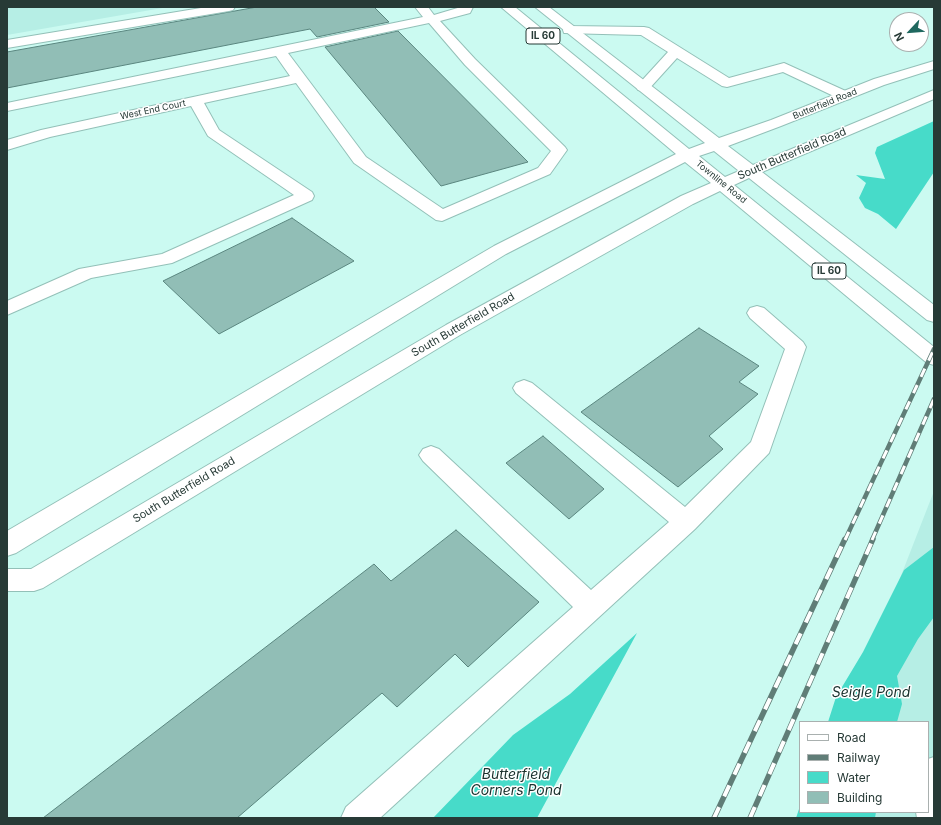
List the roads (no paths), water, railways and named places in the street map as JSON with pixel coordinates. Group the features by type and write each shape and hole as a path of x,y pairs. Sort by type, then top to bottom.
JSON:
{"main road":[{"path":"7,44 229,7"},
{"path":"279,51 360,160 442,216 544,171 560,150 470,62 421,7"},
{"path":"7,107 432,19 466,10 467,7"},
{"name":"Townline Road","path":"507,7 934,358"},
{"name":"IL 60","path":"541,7 934,315"},
{"path":"569,30 644,31 727,82 784,67 845,96"},
{"path":"643,88 676,51"},
{"name":"Butterfield Road","path":"716,145 879,82 934,65"},
{"name":"West End Court","path":"7,145 46,133 299,78"},
{"name":"South Butterfield Road","path":"7,580 34,580 453,330 686,200 934,94"},
{"path":"7,309 86,273 166,259 306,196 213,133 196,101"},
{"path":"8,543 500,250 687,155 716,145"},
{"path":"357,818 686,522 761,447 796,347 757,313"},
{"path":"524,388 686,522"},
{"path":"431,455 591,608"},
{"path":"929,788 934,772"},
{"path":"929,796 933,818"}],"water":[{"path":"934,121 934,172 896,229 878,214 865,208 859,198 866,183 856,175 885,179 875,153 877,147"},
{"name":"Seigle Pond","path":"934,547 934,617 918,639 897,676 902,704 897,721 828,721 836,697 863,652 904,570"},
{"name":"Butterfield Corners Pond","path":"637,633 537,818 433,818 513,735 570,694"},
{"path":"799,809 799,813 876,813 875,818 796,818"}],"railway":[{"path":"845,540 934,349"},
{"path":"872,540 934,399"},
{"path":"714,818 845,539"},
{"path":"750,818 873,539"}]}
